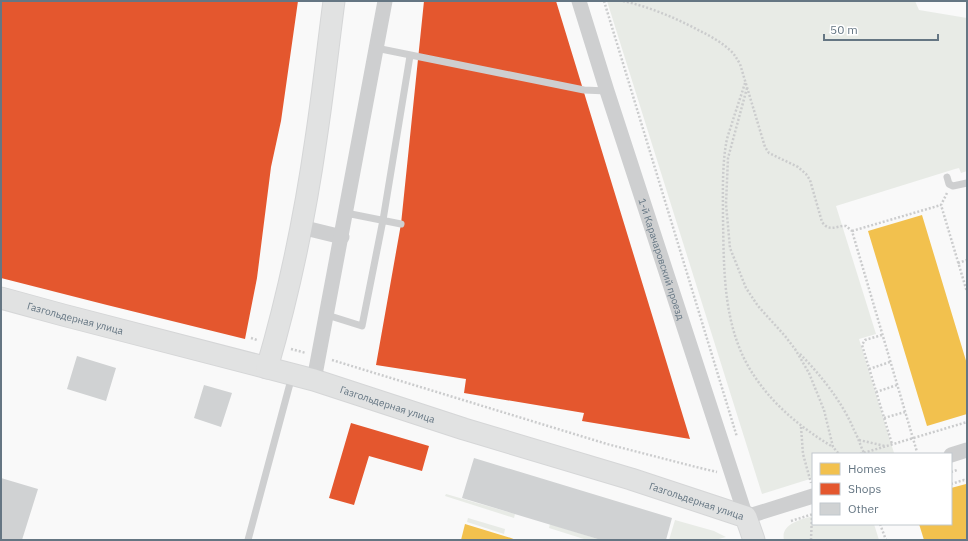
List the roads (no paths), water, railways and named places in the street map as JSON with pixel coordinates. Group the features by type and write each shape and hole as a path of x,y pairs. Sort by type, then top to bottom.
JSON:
{"street":[{"path":"267,368 288,287 301,227 316,140 334,1"},
{"path":"314,380 385,1"},
{"name":"1-й Карачаровский проезд","path":"579,1 746,516"},
{"path":"301,227 342,236"},
{"name":"Газгольдерная улица","path":"1,298 314,380 464,429 631,479 746,516 754,540"},
{"path":"952,455 967,450"},
{"path":"746,516 812,490"}],"lane":[{"path":"376,48 584,90 607,91"},
{"path":"327,315 362,326 383,220 410,56"},
{"path":"947,177 949,184 953,186 967,183"},
{"path":"346,213 400,224"},
{"path":"248,540 292,374"}]}
